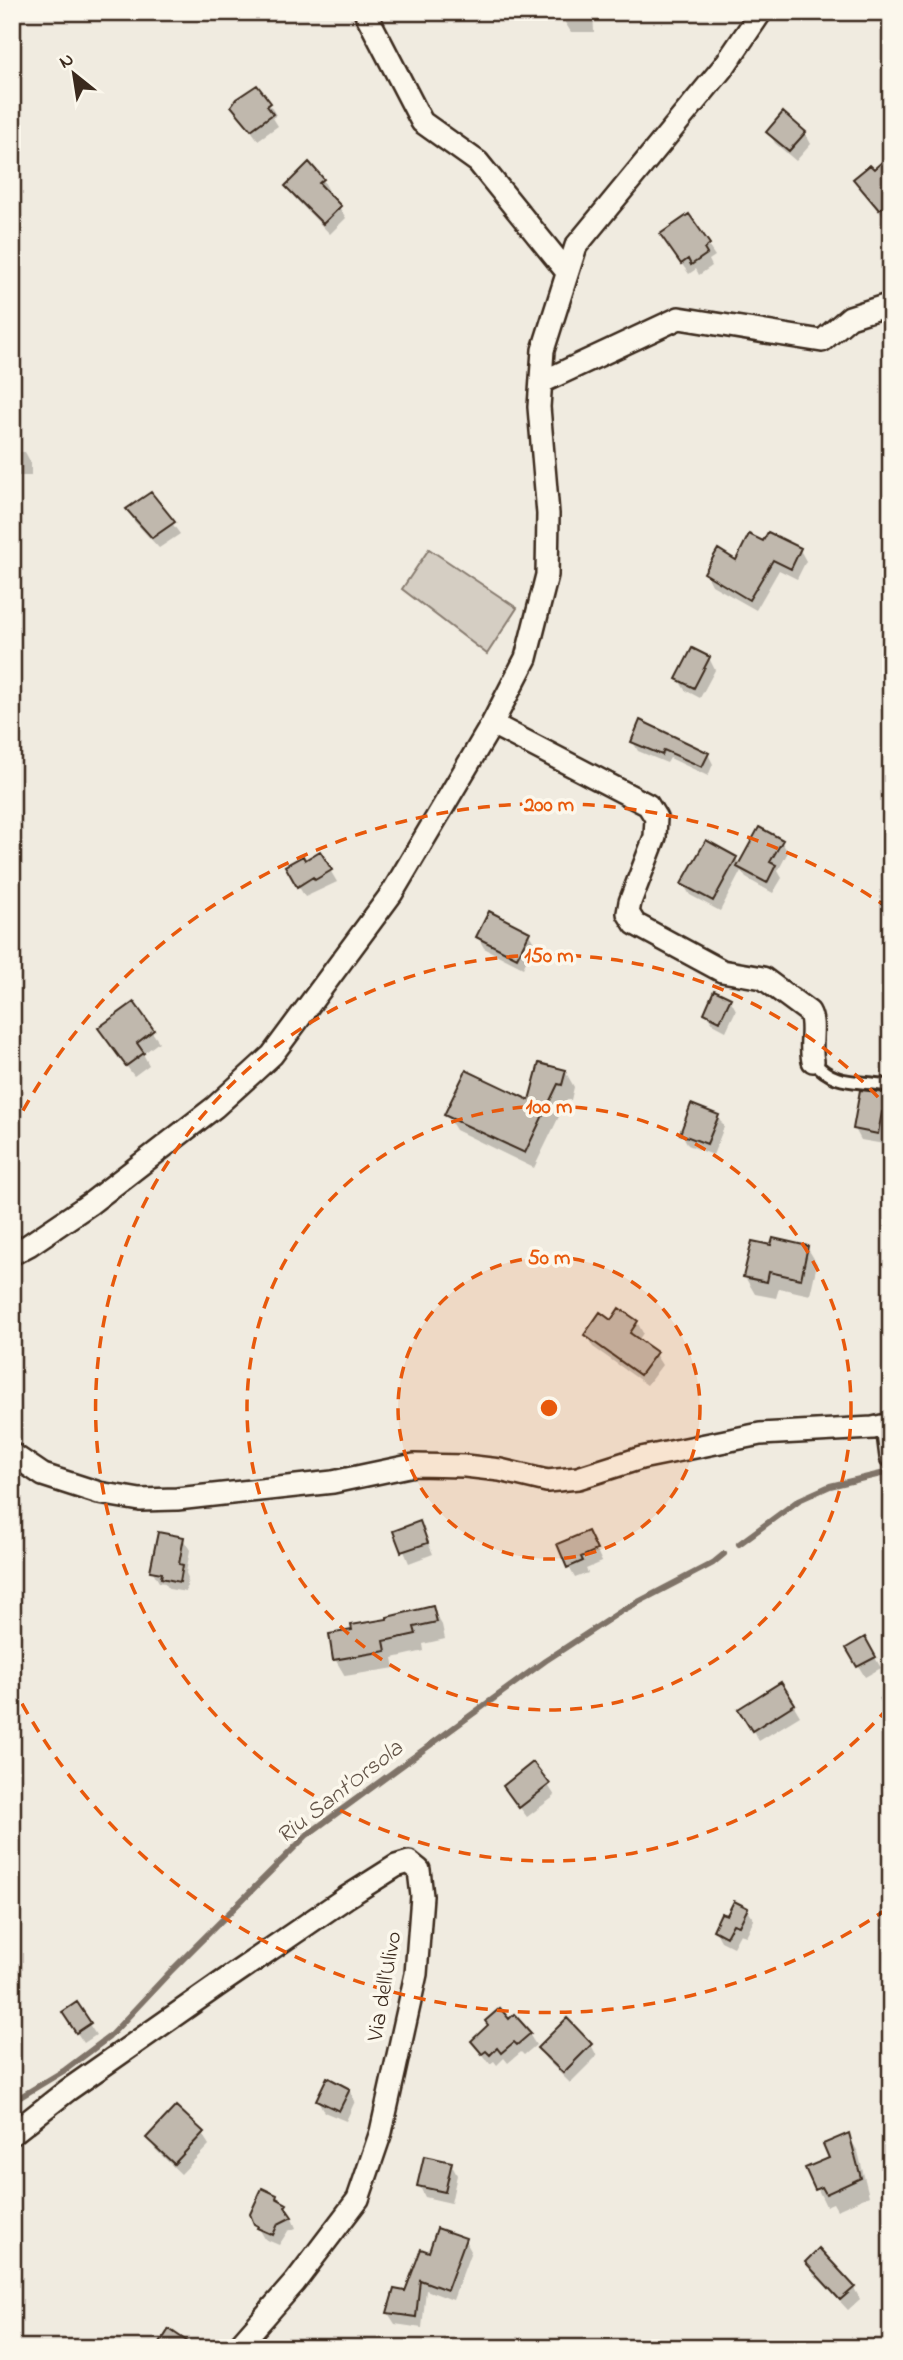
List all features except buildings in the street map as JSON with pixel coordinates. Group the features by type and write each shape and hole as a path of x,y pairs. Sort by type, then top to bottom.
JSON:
{"street":[{"path":"365,12 422,122 478,162 567,272"},
{"path":"12,1254 91,1203 215,1107 272,1055 392,893 492,724 526,658 547,575 548,514 539,407 543,350 576,246 725,65 761,12"},
{"path":"542,382 679,318 822,341 850,317 891,304"},
{"path":"492,724 649,805 656,818 655,837 630,902 628,913 635,924 722,971 763,978 809,1012 813,1018 810,1047 813,1060"},
{"path":"12,1454 43,1475 99,1493 140,1500 177,1499 333,1482 414,1465 500,1470 547,1481 578,1478 641,1458 760,1434 889,1425 891,1457"},
{"name":"Via dell'Ulivo","path":"12,2134 68,2090 347,1897 396,1866 409,1862 418,1870 422,1896 416,1974 381,2132 358,2199 295,2282 237,2348"}],"lane":[{"path":"813,1060 824,1073 838,1080 885,1085"}],"shaded area":[{"path":"429,549 517,608 487,654 402,589"}],"waterway":[{"name":"Riu Sant'Orsola","path":"739,1544 799,1500 830,1486 885,1473"},
{"name":"Riu Sant'Orsola","path":"12,2102 65,2070 109,2037 307,1835 545,1661 623,1610 713,1563 724,1554"}]}
